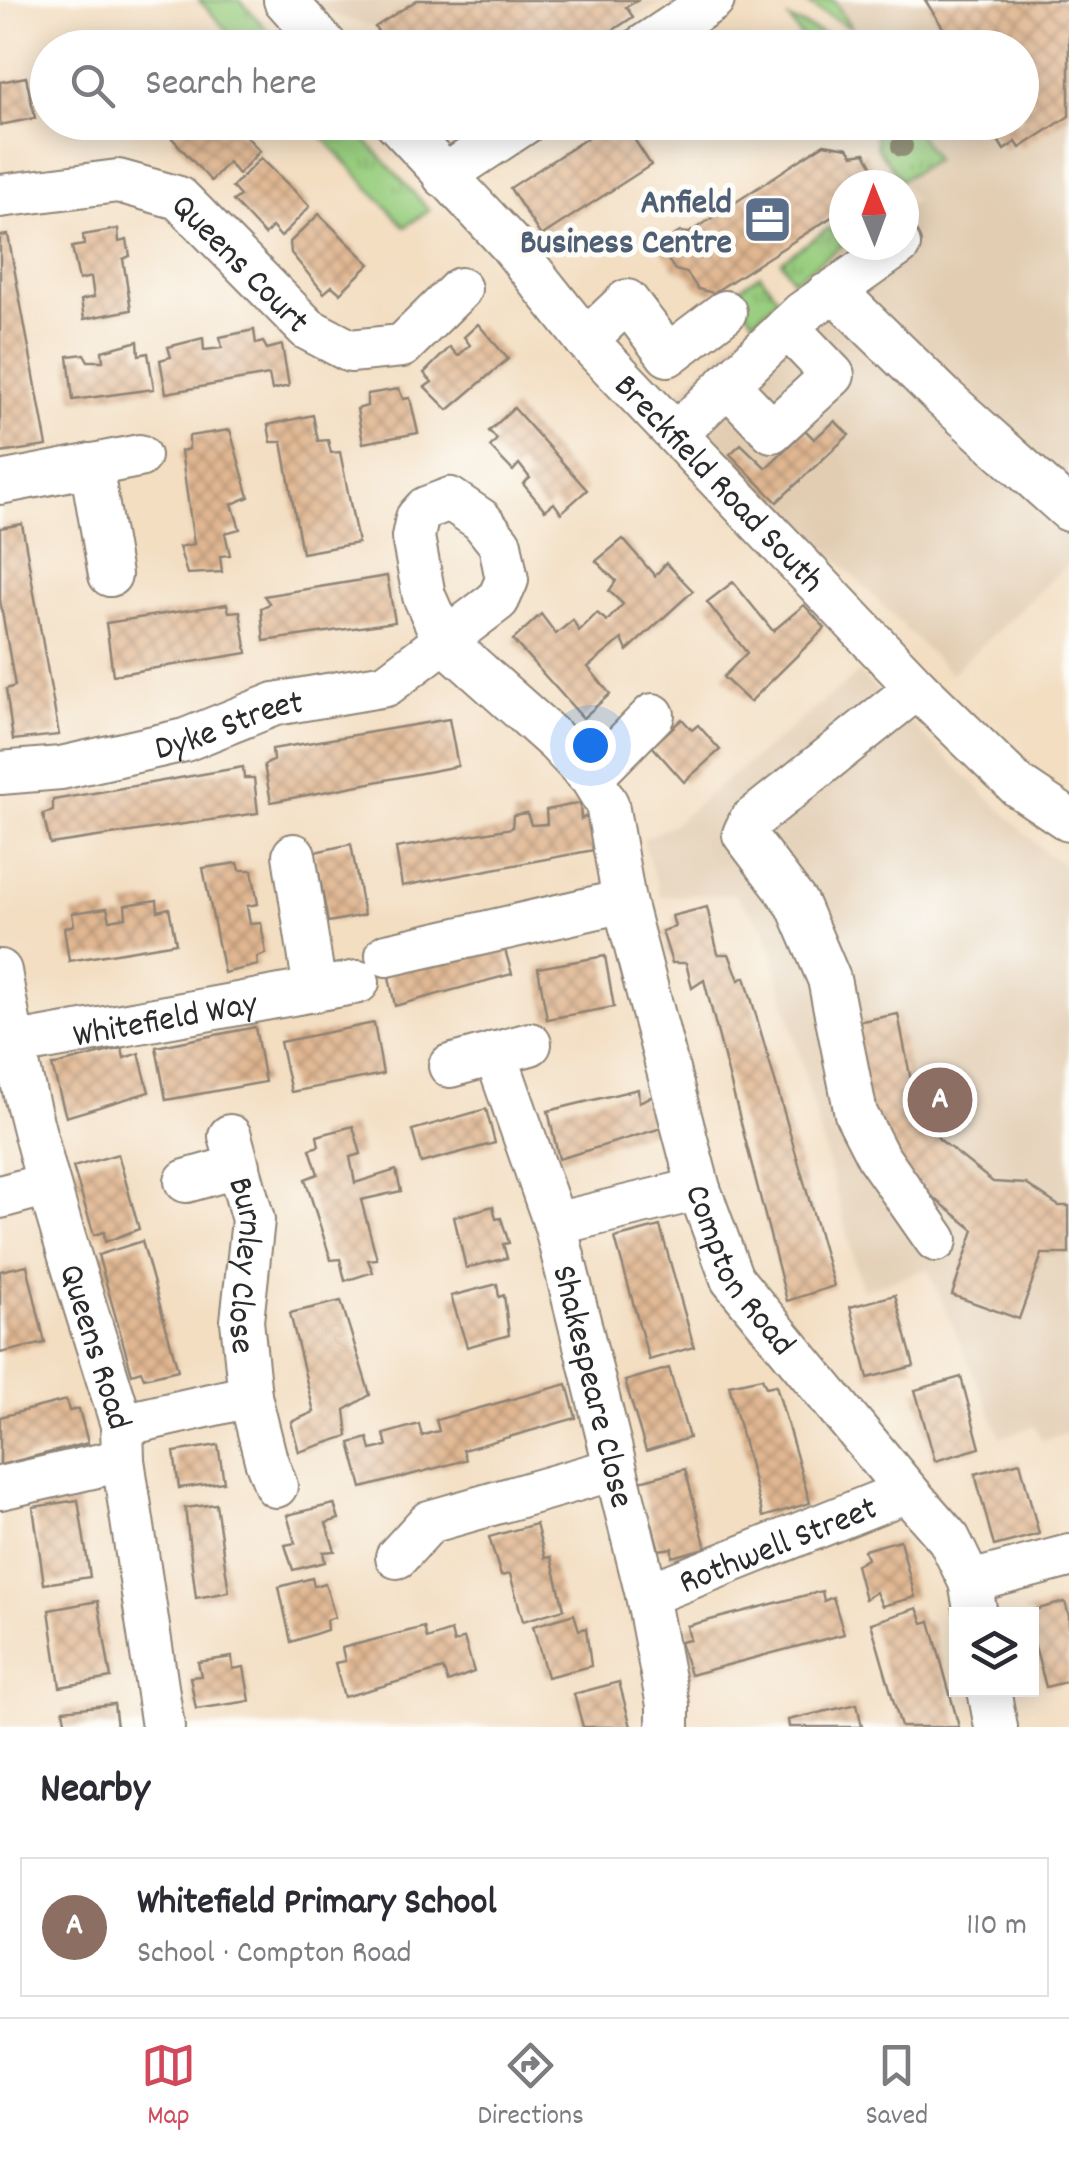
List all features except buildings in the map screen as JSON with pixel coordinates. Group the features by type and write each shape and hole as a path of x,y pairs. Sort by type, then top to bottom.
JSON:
{"street":[{"path":"285,0 312,30"},
{"path":"666,30 706,2"},
{"name":"Breckfield Road South","path":"412,140 509,243 586,340 916,688 1018,786 1069,820"},
{"path":"444,176 499,140"},
{"name":"Queens Court","path":"0,196 118,180 179,198 308,329 350,351 402,346 460,290"},
{"path":"676,432 786,327 877,260"},
{"path":"826,295 839,297 848,304 943,397 1069,510"},
{"path":"586,340 627,301 668,355 725,312"},
{"path":"727,384 772,431 833,375 786,327"},
{"path":"0,483 139,456"},
{"path":"91,465 110,575"},
{"name":"Dyke Street","path":"0,772 61,768 185,740 275,704 386,684 444,641 556,741 591,778"},
{"path":"916,688 750,821 744,834 797,904 829,979 856,1114 878,1157 936,1240"},
{"path":"591,778 653,715"},
{"name":"Compton Road","path":"591,778 606,804 624,901 699,1189 732,1278 906,1491 950,1538 973,1598"},
{"path":"294,854 315,990"},
{"name":"Whitefield Way","path":"12,1045 315,990 372,968 624,901"},
{"name":"Queens Road","path":"0,972 12,1045 12,1089 48,1184 123,1443 163,1727"},
{"name":"Shakespeare Close","path":"450,1066 512,1049 647,1596 668,1705 668,1727"},
{"name":"Burnley Close","path":"186,1181 234,1151 253,1220 242,1321 250,1396 276,1486"},
{"path":"0,1197 48,1184"},
{"path":"555,1224 699,1189"},
{"name":"Burnley Close","path":"0,1488 89,1465 123,1443 250,1396"},
{"path":"398,1558 430,1522 615,1469"},
{"name":"Rothwell Street","path":"647,1596 906,1491"},
{"path":"973,1598 1069,1556"},
{"path":"991,1697 996,1727"}],"shaded area":[{"path":"310,0 665,0 616,30 377,30 321,12"},
{"path":"834,0 1069,0 1069,563 951,674 674,396 807,271 829,257 829,260 919,260 916,170 935,158 923,140 1039,140 1039,30 852,30"},
{"path":"859,673 1047,854 1069,869 1069,1432 1041,1440 1035,1426 1001,1437 928,1269 862,1290 766,930 734,894 660,896 643,839 672,825"}],"green space":[{"path":"199,0 240,0 267,30 226,30"},
{"path":"834,0 851,28 804,2"},
{"path":"789,19 815,30 796,30"},
{"path":"326,140 365,140 429,210 405,227"},
{"path":"876,140 922,140 935,159 917,170 894,170 877,148"},
{"path":"829,228 829,255 793,280 781,261"},
{"path":"760,274 778,298 754,320 733,293"}],"place":[{"name":"Anfield Business Centre","path":"767,220"},
{"name":"Whitefield Primary School","path":"940,1100"}]}
